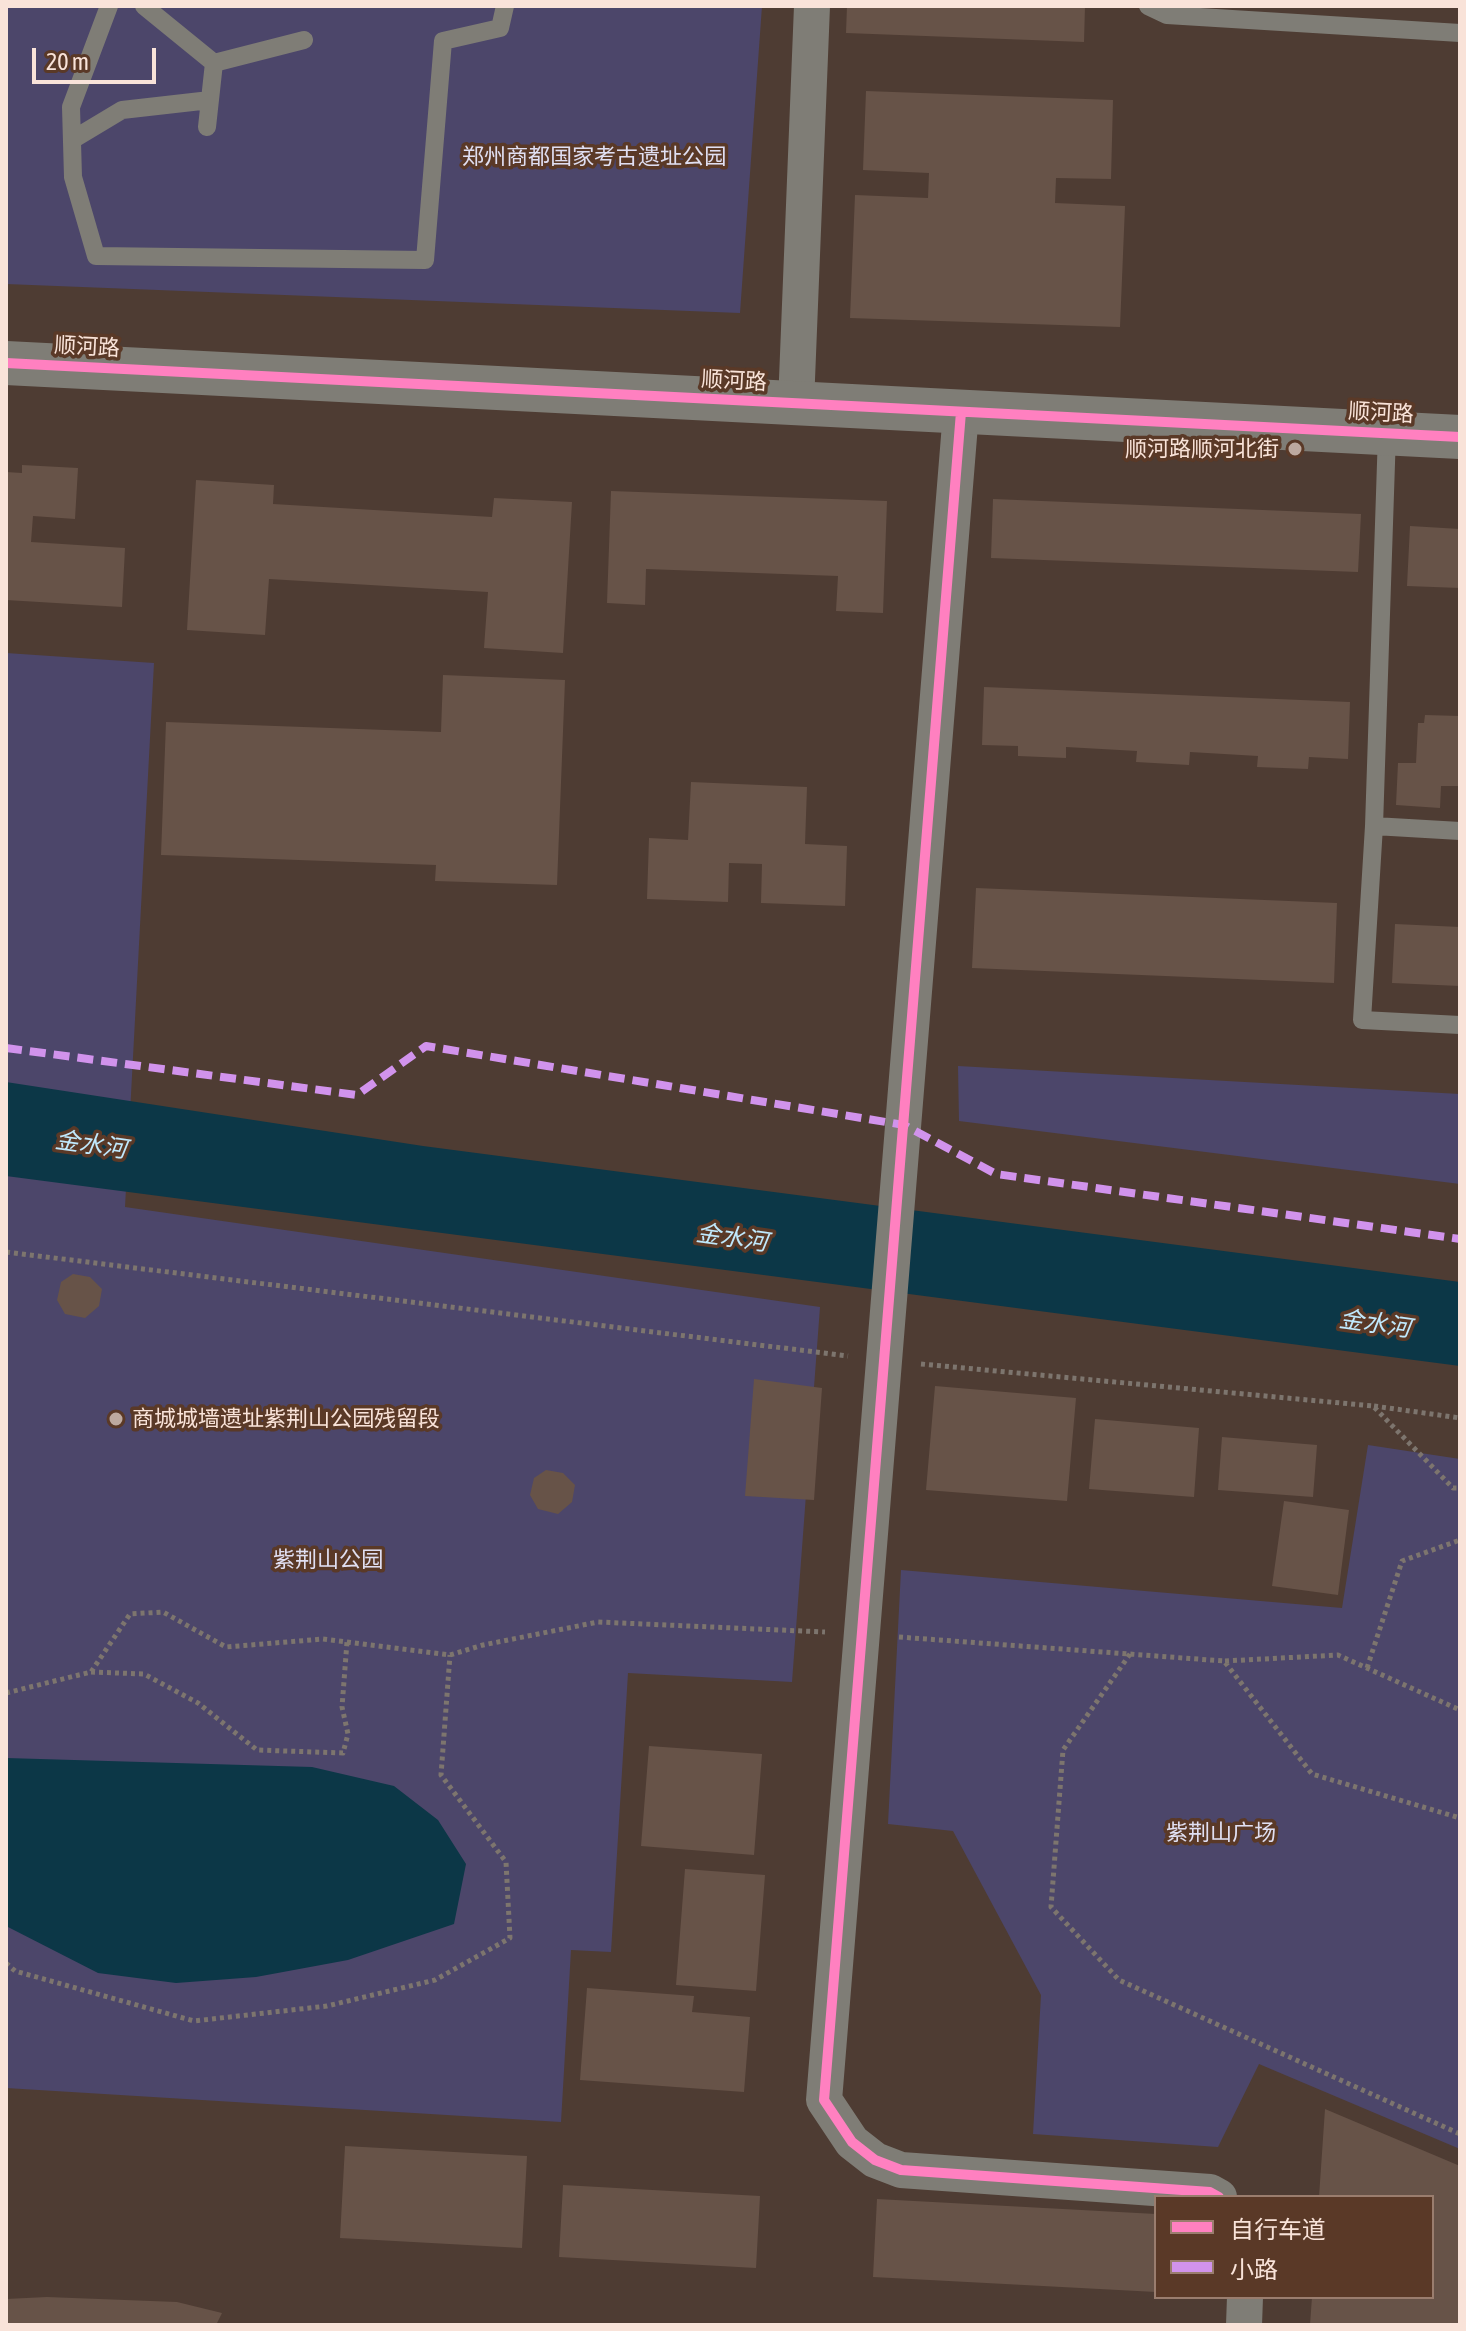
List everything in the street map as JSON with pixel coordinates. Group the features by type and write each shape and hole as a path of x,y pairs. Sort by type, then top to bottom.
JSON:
{"street":[{"path":"796,404 812,6"},
{"name":"顺河路","path":"6,363 1460,437"},
{"path":"961,412 824,2100 852,2142 875,2160 901,2170 1210,2192 1215,2195"},
{"path":"1244,2325 1245,2299"}],"lane":[{"path":"109,6 71,107 73,177 96,256 425,260 443,41 500,28 505,6"},
{"path":"144,6 214,63"},
{"path":"1148,6 1167,15 1460,33"},
{"path":"214,63 304,40"},
{"path":"207,127 214,63"},
{"path":"72,140 122,110 210,100"},
{"path":"1387,433 1374,826 1362,1020 1460,1025"},
{"path":"1374,826 1460,831"}],"path":[{"path":"6,1252 885,1347 1460,1418"},
{"path":"1373,1406 1453,1488 1460,1488"},
{"path":"1367,1668 1402,1561 1460,1540"},
{"path":"91,1672 130,1614 163,1612 226,1647 323,1639 450,1655 483,1645 598,1622 862,1635 1224,1661 1338,1655 1460,1710"},
{"path":"6,1693 91,1672 144,1674 198,1703 257,1750 343,1753 348,1734 342,1707 347,1642"},
{"path":"1130,1654 1063,1750 1051,1907 1119,1980 1460,2134"},
{"path":"6,1963 15,1971 194,2021 327,2006 435,1980 510,1938 506,1862 441,1775 450,1655"},
{"path":"1224,1661 1312,1774 1460,1818"}],"green space":[{"name":"郑州商都国家考古遗址公园","path":"6,6 762,6 740,313 6,284"},
{"name":"紫荆山公园","path":"6,653 154,663 125,1207 820,1307 792,1682 628,1673 611,1952 571,1950 561,2122 6,2088"},
{"path":"958,1066 1460,1094 1460,1184 959,1121"},
{"name":"紫荆山广场","path":"1368,1445 1460,1459 1460,2149 1259,2064 1218,2147 1033,2134 1041,1995 953,1831 888,1824 901,1570 1342,1608"}],"water":[{"name":"金水河","path":"6,1082 423,1146 1460,1282 1460,1366 6,1176"},
{"path":"6,1758 312,1767 394,1786 438,1820 466,1864 454,1924 348,1960 256,1977 176,1983 98,1973 6,1926"}],"building":[{"path":"847,6 1085,6 1084,42 846,33"},
{"path":"866,91 1113,100 1111,179 1056,178 1055,203 1125,206 1120,327 850,318 855,195 928,198 929,173 863,170"},
{"path":"22,465 78,468 75,519 33,516 31,542 125,548 122,607 6,600 6,472 22,473"},
{"path":"196,480 274,485 273,504 492,517 494,498 572,502 563,653 484,648 488,592 269,579 265,635 187,630"},
{"path":"611,491 887,501 883,613 836,611 838,576 646,569 645,605 607,603"},
{"path":"993,499 1361,514 1358,572 991,558"},
{"path":"1410,526 1460,529 1460,588 1407,586"},
{"path":"443,675 565,680 557,885 435,881 436,865 161,855 166,722 441,732"},
{"path":"984,687 1350,702 1348,759 1309,757 1308,769 1257,767 1258,756 1190,752 1189,765 1136,762 1137,751 1066,747 1066,758 1018,756 1018,746 982,745"},
{"path":"1425,715 1460,716 1460,786 1441,786 1440,808 1396,805 1398,763 1416,763 1418,723 1424,723"},
{"path":"691,782 807,787 805,844 847,846 845,906 761,903 762,864 729,863 728,902 647,899 649,838 688,840"},
{"path":"976,888 1337,903 1334,983 972,968"},
{"path":"1395,924 1460,927 1460,986 1392,983"},
{"path":"73,1274 90,1277 102,1289 99,1306 85,1318 65,1314 57,1300 61,1282"},
{"path":"754,1379 822,1388 814,1500 745,1496"},
{"path":"935,1386 1076,1398 1067,1501 926,1490"},
{"path":"1095,1419 1199,1428 1194,1497 1089,1489"},
{"path":"1222,1437 1317,1445 1313,1497 1218,1490"},
{"path":"546,1470 563,1473 575,1485 572,1502 558,1514 538,1509 530,1495 534,1478"},
{"path":"1284,1501 1349,1510 1338,1595 1272,1586"},
{"path":"649,1746 762,1754 754,1855 641,1846"},
{"path":"685,1869 765,1875 756,1991 676,1985"},
{"path":"587,1988 694,1996 692,2012 750,2017 744,2092 580,2080"},
{"path":"1325,2109 1460,2166 1460,2325 1310,2325 1312,2299 1434,2299 1434,2195 1319,2195"},
{"path":"345,2146 527,2156 522,2248 340,2238"},
{"path":"563,2185 760,2196 756,2268 559,2257"},
{"path":"877,2199 1154,2214 1154,2292 873,2277"},
{"path":"47,2297 177,2302 222,2313 216,2325 6,2325 6,2299"}],"marked path":[{"path":"6,1048 357,1095 426,1046 904,1125 996,1174 1460,1239"}],"cycle path":[{"path":"6,363 1460,437"},
{"path":"961,412 824,2100 852,2142 875,2160 901,2170 1210,2192 1215,2195"}],"place":[{"name":"顺河路顺河北街","path":"1295,449"},
{"name":"商城城墙遗址紫荆山公园残留段","path":"116,1419"}]}
